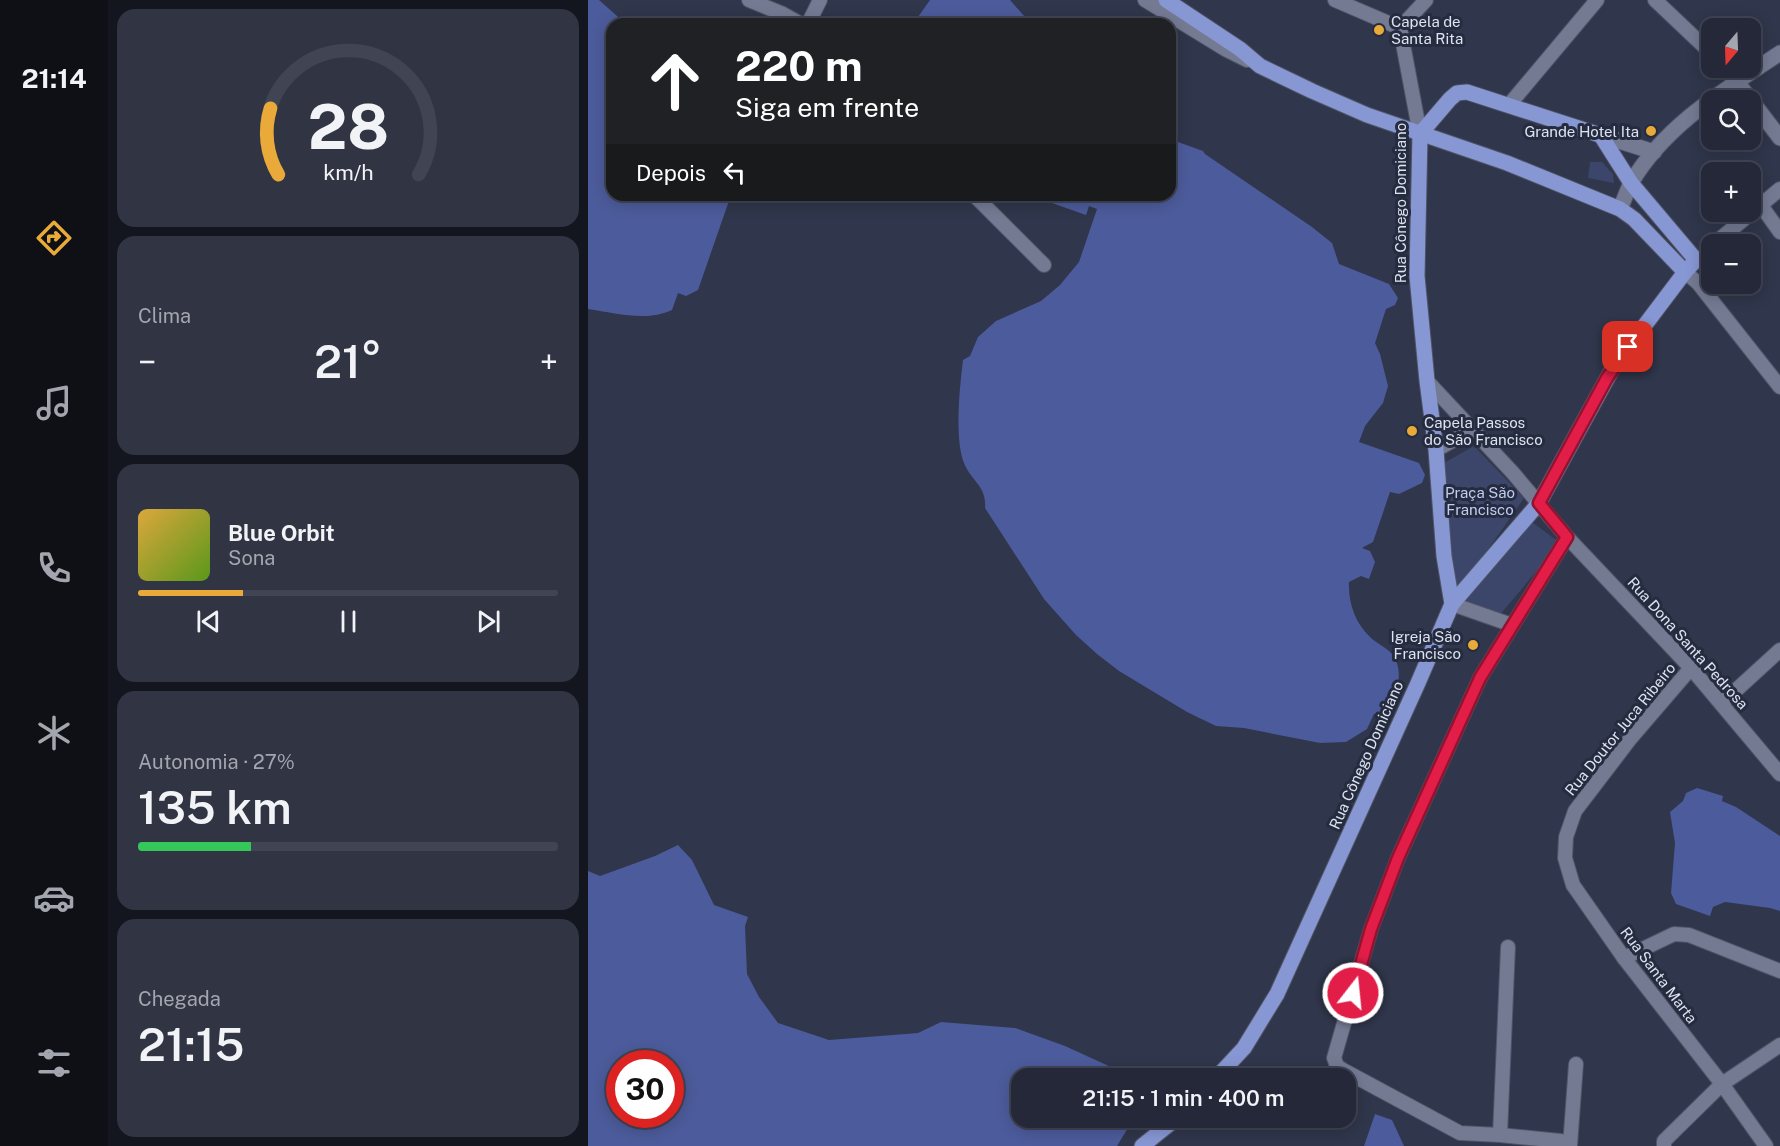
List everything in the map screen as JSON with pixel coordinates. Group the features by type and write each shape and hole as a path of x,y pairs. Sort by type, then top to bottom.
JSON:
{"main road":[{"path":"1166,0 1240,49 1260,66 1367,116 1507,163 1620,209 1634,219 1685,272"},
{"path":"1620,209 1631,183 1654,152 1688,117 1780,52"},
{"path":"1737,82 1780,138"},
{"path":"1420,134 1457,93 1467,92 1654,152"},
{"name":"Rua Cônego Domiciano","path":"1225,1068 1244,1048 1276,994 1452,604 1444,556 1436,450 1417,276 1420,134"},
{"path":"1452,604 1539,503 1614,366 1696,260 1631,183 1600,134"},
{"path":"1142,1146 1164,1128"}],"street":[{"path":"749,0 790,18"},
{"path":"811,18 820,0"},
{"path":"1145,0 1174,18"},
{"path":"1335,0 1400,28 1425,0"},
{"path":"1509,105 1598,0"},
{"path":"1655,0 1701,44"},
{"path":"1176,19 1225,49 1260,66"},
{"name":"Rua Cônego Domiciano","path":"1400,28 1420,134"},
{"path":"1733,78 1737,82"},
{"path":"1761,203 1780,189"},
{"path":"980,201 1044,264"},
{"path":"1761,205 1780,232"},
{"path":"1726,234 1740,222"},
{"path":"1698,283 1696,260 1701,256"},
{"path":"1685,272 1698,283 1780,387"},
{"name":"Rua Dona Santa Pedrosa","path":"1427,381 1513,472 1567,537 1722,703 1780,774"},
{"path":"1436,450 1472,430"},
{"path":"1567,537 1480,678 1398,858 1371,929 1334,1058 1337,1066 1343,1070 1460,1133 1468,1140 1500,1135 1570,1144 1576,1064"},
{"path":"1452,604 1512,625"},
{"path":"1722,703 1780,650"},
{"name":"Rua Doutor Juca Ribeiro","path":"1575,811 1630,739 1690,668"},
{"name":"Rua Santa Marta","path":"1575,811 1566,837 1565,858 1573,885 1624,958 1722,1084 1766,1146"},
{"path":"1624,958 1674,934 1689,935 1780,971"},
{"path":"1500,1135 1508,947"},
{"path":"1664,1144 1722,1084 1780,1045"}],"green space":[{"path":"1590,162 1602,162 1613,174 1614,183 1588,178"},
{"name":"Praça São Francisco","path":"1474,446 1524,498 1457,594 1450,580 1444,463"},
{"path":"1528,519 1560,543 1499,616 1458,601"}],"shaded area":[{"path":"588,0 599,0 619,18 606,18 606,201 729,201 698,290 686,296 678,293 672,310 662,314 631,316 588,309"},
{"path":"930,0 1010,0 1026,18 917,18"},
{"path":"1176,143 1203,151 1312,227 1332,243 1339,264 1389,284 1398,298 1395,305 1386,309 1375,343 1388,386 1383,403 1365,426 1359,442 1419,463 1425,475 1422,483 1399,494 1390,492 1373,542 1362,548 1370,551 1375,562 1369,579 1361,576 1349,582 1351,604 1356,619 1370,637 1392,654 1399,676 1396,693 1389,707 1384,713 1374,714 1367,729 1346,742 1320,743 1244,728 1216,726 1187,712 1119,671 1076,635 1044,599 985,508 984,494 964,463 959,440 960,383 963,360 970,356 978,337 996,321 1041,301 1060,285 1079,262 1097,209 1089,206 1086,215 1048,201 1176,201"},
{"path":"1697,788 1723,796 1722,801 1736,807 1780,836 1780,911 1725,902 1713,907 1710,916 1676,904 1671,893 1675,843 1670,812 1683,801 1686,793"},
{"path":"678,845 692,860 714,905 748,917 745,926 747,974 759,997 778,1023 829,1040 918,1033 941,1022 1015,1028 1065,1046 1113,1068 1011,1068 1011,1128 1128,1128 1117,1146 588,1146 588,871 600,876"},
{"path":"1375,1114 1392,1120 1404,1146 1364,1146"}],"place":[{"name":"Capela de Santa Rita","path":"1379,30"},
{"name":"Grande Hotel Ita","path":"1651,131"},
{"name":"Capela Passos do São Francisco","path":"1412,431"},
{"name":"Igreja São Francisco","path":"1473,645"}],"route":[{"path":"1353,993 1371,929 1398,858 1480,678 1567,537 1539,503 1607,378 1628,347"}]}
